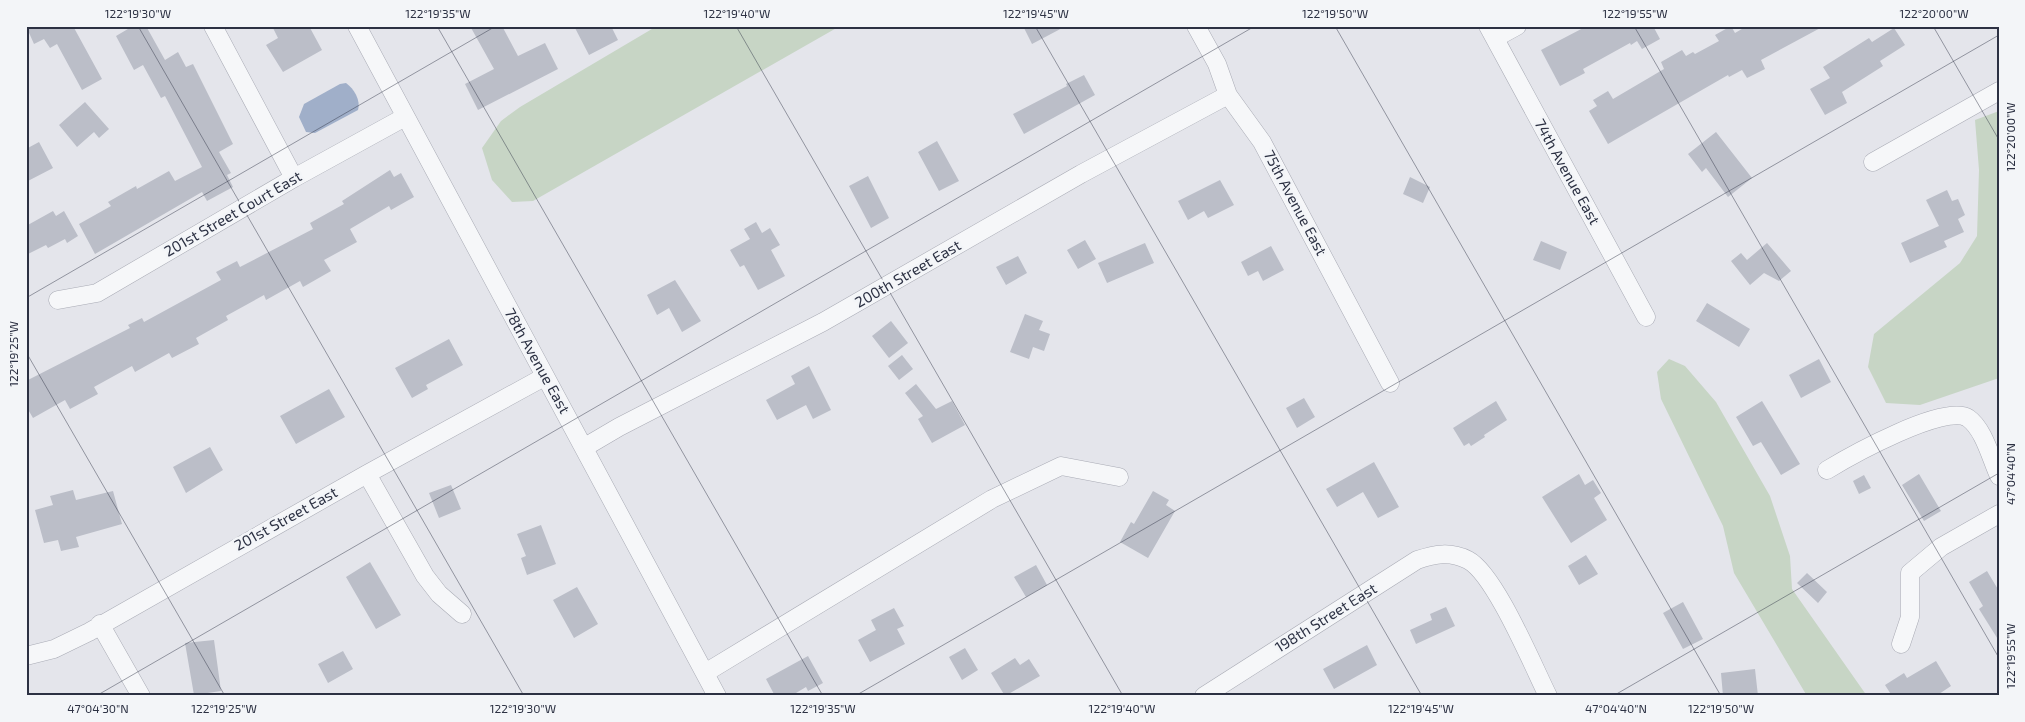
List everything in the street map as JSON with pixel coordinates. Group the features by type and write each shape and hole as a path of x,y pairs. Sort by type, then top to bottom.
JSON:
{"street":[{"path":"213,26 294,178"},
{"name":"78th Avenue East","path":"357,26 544,377 585,447 717,696"},
{"name":"75th Avenue East","path":"1196,26 1217,64 1228,95 1262,142 1390,383"},
{"path":"1492,32 1517,26"},
{"name":"74th Avenue East","path":"1492,32 1646,317"},
{"path":"1873,162 1999,91"},
{"name":"200th Street East","path":"585,447 619,427 823,322 1081,174 1228,95"},
{"name":"201st Street Court East","path":"58,300 97,293 294,178 405,117"},
{"name":"201st Street East","path":"26,656 54,649 544,377"},
{"path":"1827,470 1921,423 1951,415 1967,418 1975,425 1999,476"},
{"path":"705,673 992,499 1034,477 1061,466 1119,477"},
{"path":"367,474 424,576 439,594 462,614"},
{"path":"1901,644 1910,617 1910,574 1941,547 1999,514"},
{"name":"198th Street East","path":"1204,696 1416,560 1439,553 1453,554 1470,561 1483,573 1500,600 1548,696"},
{"path":"100,624 142,696"}],"green space":[{"path":"657,26 840,26 533,201 512,202 492,180 482,148 501,121 520,107"},
{"path":"1999,111 1999,378 1920,405 1886,403 1868,367 1874,334 1960,263 1977,236 1979,170 1975,120"},
{"path":"1669,359 1685,366 1716,402 1770,496 1790,556 1792,589 1867,696 1807,696 1734,573 1723,526 1661,399 1657,372"}],"water":[{"path":"346,83 356,95 359,102 358,110 315,133 306,132 299,117 304,104 340,84"}],"building":[{"path":"26,26 73,26 102,79 82,90 57,44 50,48 44,39 34,44"},
{"path":"133,26 146,26 165,60 178,52 186,67 193,64 233,144 219,152 231,173 227,175 233,187 207,201 202,192 95,254 79,224 111,206 108,202 136,186 137,189 169,171 175,181 202,167 165,96 161,98 143,65 134,70 116,36"},
{"path":"272,26 309,26 322,50 283,72 266,45 278,38"},
{"path":"470,26 502,26 518,56 545,43 558,69 478,110 465,84 494,69"},
{"path":"574,26 611,26 618,40 589,55"},
{"path":"1023,26 1066,26 1032,44"},
{"path":"1587,26 1653,26 1660,39 1642,49 1637,41 1631,45 1630,43 1583,69 1585,73 1560,86 1541,50"},
{"path":"1731,26 1735,33 1747,26 1824,26 1761,60 1765,69 1747,78 1742,70 1729,77 1728,75 1608,144 1589,111 1597,106 1593,100 1608,91 1613,99 1664,69 1661,62 1682,50 1686,56 1693,52 1695,54 1719,41 1715,35"},
{"path":"1894,28 1905,45 1880,61 1883,66 1842,92 1847,103 1825,115 1810,89 1830,78 1823,67 1869,38 1872,42"},
{"path":"1084,75 1095,95 1024,134 1013,114"},
{"path":"85,102 109,129 99,138 94,132 77,147 59,125"},
{"path":"1716,132 1752,178 1728,197 1706,168 1702,172 1688,154"},
{"path":"937,141 959,181 939,191 918,152"},
{"path":"39,142 53,168 26,182 26,149"},
{"path":"390,170 394,177 401,173 414,197 391,210 389,206 350,229 357,242 324,260 331,271 303,287 300,281 266,300 264,295 226,316 228,320 196,338 199,344 172,358 169,353 135,372 132,366 94,387 98,394 70,409 65,400 33,418 26,406 26,381 130,328 128,325 142,318 144,322 221,280 216,272 237,261 240,267 313,229 310,223 344,204 342,201"},
{"path":"868,176 889,218 871,228 849,186"},
{"path":"1410,177 1430,187 1423,203 1403,194"},
{"path":"1220,180 1234,205 1208,218 1204,211 1188,220 1178,201"},
{"path":"1947,190 1952,201 1958,199 1965,215 1958,219 1964,232 1944,241 1947,247 1910,263 1901,243 1939,226 1926,200"},
{"path":"53,211 56,216 64,211 78,236 67,243 65,239 48,248 46,245 26,255 26,226"},
{"path":"756,222 762,233 770,228 780,245 771,250 785,276 758,290 744,265 740,267 730,250 750,239 744,229"},
{"path":"1085,240 1096,259 1078,269 1067,250"},
{"path":"1541,241 1567,252 1560,270 1533,260"},
{"path":"1145,243 1154,263 1107,283 1098,263"},
{"path":"1767,243 1791,271 1779,281 1764,273 1750,285 1731,261 1741,253 1747,260"},
{"path":"1271,246 1284,270 1263,281 1258,271 1248,276 1241,262"},
{"path":"1018,256 1027,273 1006,285 996,267"},
{"path":"675,280 701,321 682,332 669,308 657,315 647,295"},
{"path":"1707,303 1750,329 1739,347 1696,321"},
{"path":"1025,314 1043,321 1039,330 1050,334 1044,351 1033,347 1029,359 1010,352"},
{"path":"891,321 908,343 889,358 872,336"},
{"path":"449,339 463,365 426,385 428,389 412,398 395,368"},
{"path":"902,355 913,369 899,380 888,366"},
{"path":"1819,359 1831,382 1801,398 1789,375"},
{"path":"809,366 831,410 813,419 806,405 777,420 766,400 795,384 791,376"},
{"path":"916,384 936,409 952,401 965,425 932,443 918,419 923,416 905,393"},
{"path":"329,389 345,417 296,444 280,416"},
{"path":"1304,398 1315,417 1297,428 1286,408"},
{"path":"1496,401 1507,420 1471,446 1469,443 1464,446 1453,428"},
{"path":"1762,401 1800,464 1781,475 1761,442 1753,446 1736,417"},
{"path":"210,447 223,470 186,493 173,467"},
{"path":"1374,462 1399,507 1378,518 1363,492 1337,507 1326,489"},
{"path":"1579,474 1585,485 1593,480 1601,493 1594,498 1607,520 1571,543 1542,497"},
{"path":"1919,474 1941,511 1924,521 1902,485"},
{"path":"1864,475 1871,488 1859,494 1853,481"},
{"path":"451,485 461,509 439,518 429,493"},
{"path":"73,490 76,500 113,491 122,524 76,537 79,547 61,551 58,540 44,543 35,510 53,505 50,496"},
{"path":"1153,491 1169,500 1166,505 1175,511 1148,558 1120,542 1131,522 1134,524"},
{"path":"541,525 556,564 527,575 521,558 526,556 517,534"},
{"path":"1586,555 1598,574 1579,585 1568,566"},
{"path":"370,562 401,615 376,629 346,577"},
{"path":"1036,565 1047,585 1026,597 1014,577"},
{"path":"1987,571 1999,591 1999,641 1979,609 1983,606 1969,582"},
{"path":"1807,573 1827,592 1818,603 1797,583"},
{"path":"577,587 598,624 574,638 553,600"},
{"path":"1683,602 1703,639 1683,649 1663,613"},
{"path":"1446,607 1455,626 1416,644 1410,630 1432,620 1430,614"},
{"path":"894,608 904,626 897,629 905,644 870,662 858,640 876,630 871,620"},
{"path":"214,640 221,691 194,695 185,643"},
{"path":"1367,645 1377,665 1334,689 1323,669"},
{"path":"965,648 978,670 962,680 949,657"},
{"path":"343,651 353,669 328,683 318,664"},
{"path":"808,656 823,683 808,691 806,687 791,696 775,696 766,679"},
{"path":"1015,658 1020,665 1029,659 1040,676 1005,696 991,673"},
{"path":"1936,661 1951,686 1936,696 1892,696 1885,685 1904,673 1907,678"},
{"path":"1755,669 1758,696 1723,696 1721,673"}]}
